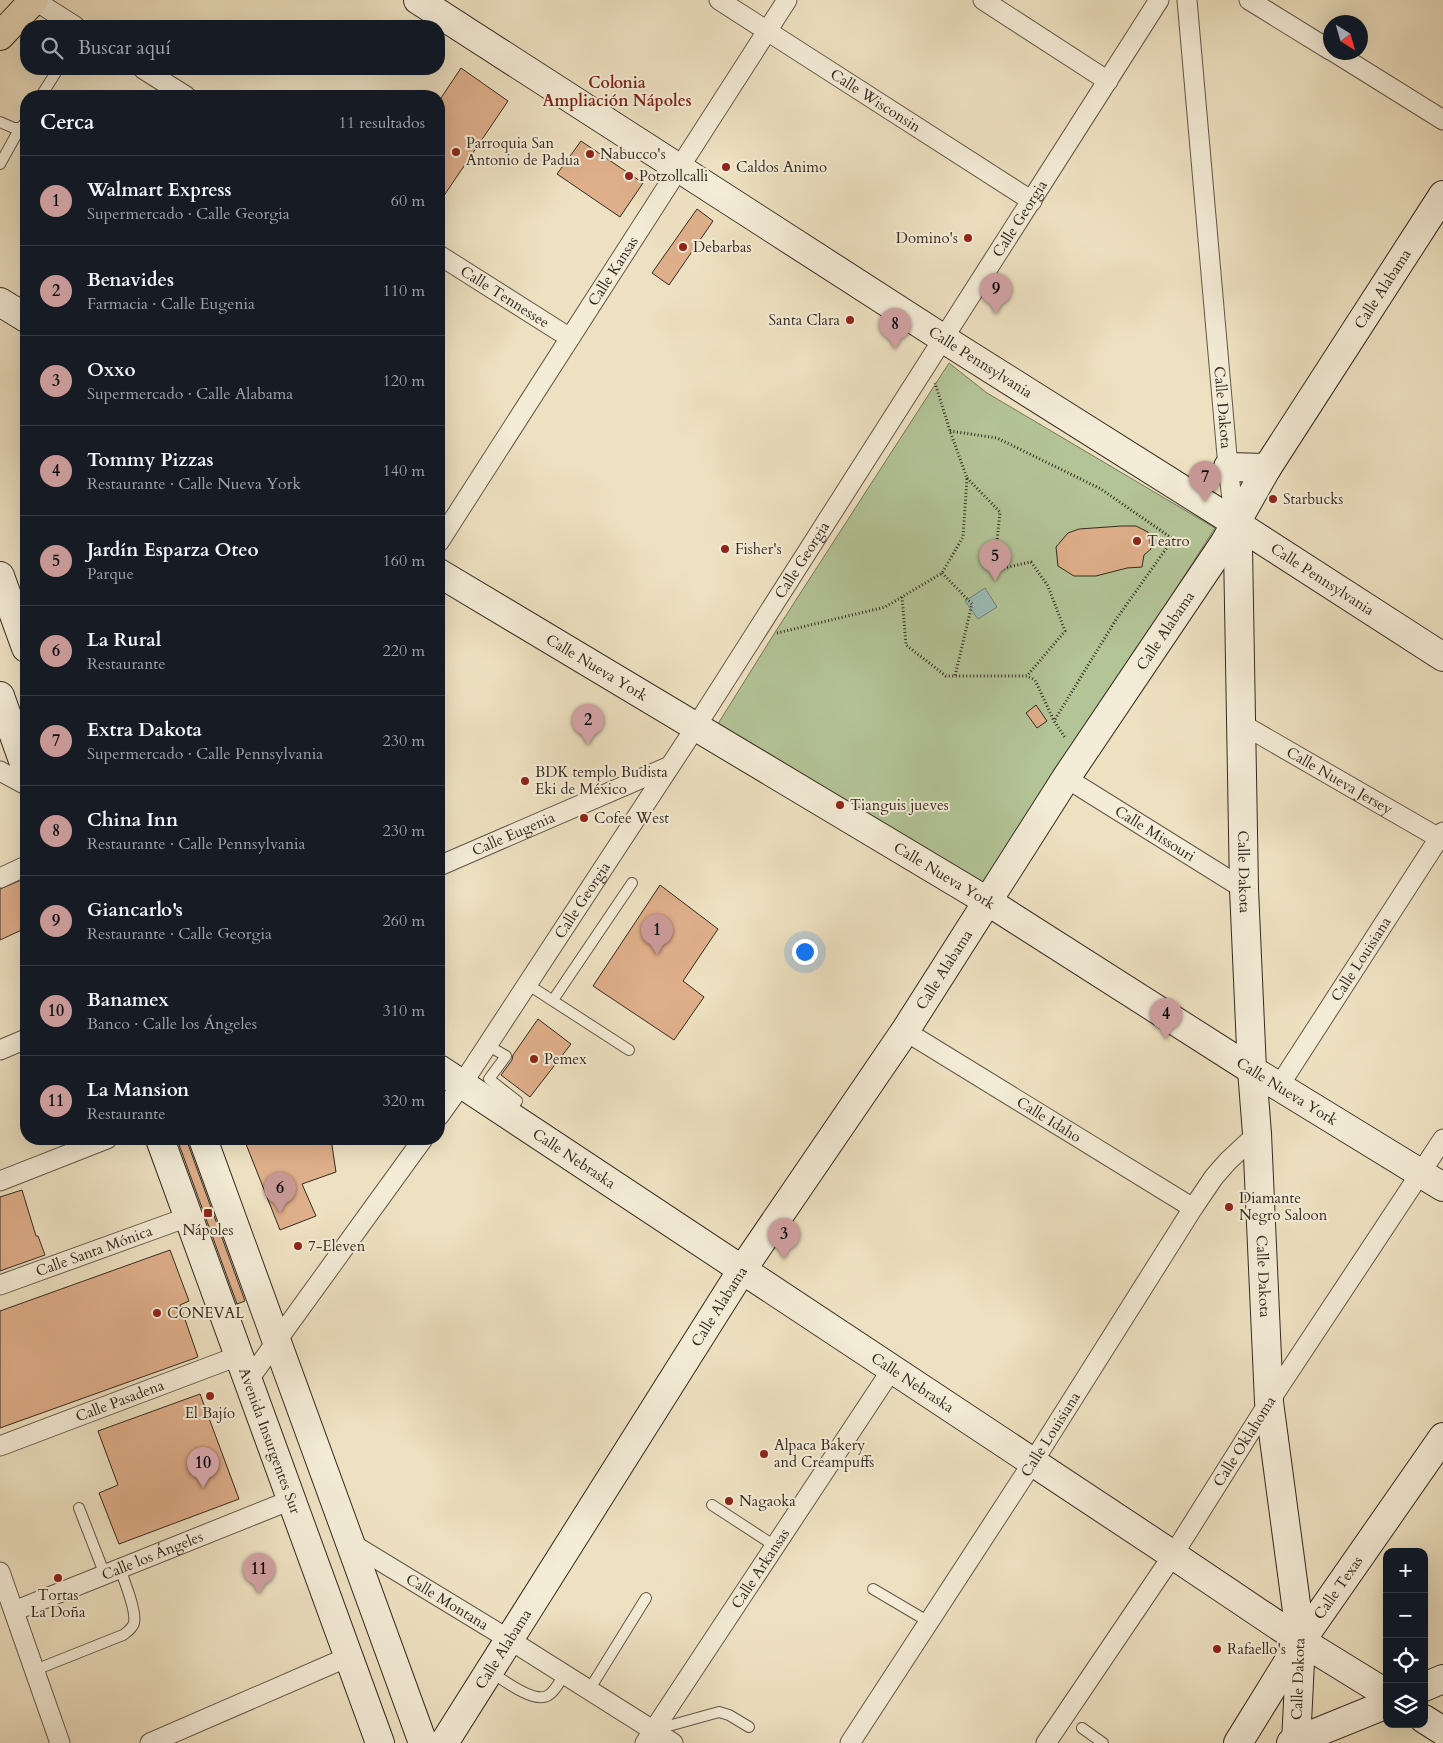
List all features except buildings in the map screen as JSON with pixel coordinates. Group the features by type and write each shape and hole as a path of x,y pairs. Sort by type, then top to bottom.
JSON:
{"main road":[{"path":"0,36 34,0"}],"street":[{"path":"34,0 66,20"},
{"name":"Calle Pennsylvania","path":"418,0 1443,657"},
{"name":"Calle Wisconsin","path":"719,0 1032,201"},
{"name":"Calle Kansas","path":"445,533 787,0"},
{"path":"983,0 1108,81"},
{"name":"Calle Georgia","path":"445,1108 695,728 1159,0"},
{"name":"Calle Dakota","path":"1187,0 1228,467 1238,548 1244,889 1269,1402 1301,1641 1294,1742"},
{"path":"1249,0 1323,46"},
{"path":"1347,60 1443,120"},
{"path":"153,75 176,90"},
{"name":"Calle Alabama","path":"444,1743 742,1270 906,1031 1066,778 1225,542 1267,468 1443,195"},
{"name":"Calle Tennessee","path":"445,259 570,338"},
{"path":"0,302 20,314"},
{"path":"1228,467 1267,468"},
{"path":"0,576 20,631"},
{"name":"Calle Nueva York","path":"445,577 695,728 987,901 1252,1070 1443,1187"},
{"path":"0,696 20,752"},
{"name":"Calle Nueva Jersey","path":"1240,723 1441,835"},
{"name":"Calle Eugenia","path":"445,863 670,766"},
{"path":"0,771 20,782"},
{"name":"Calle Missouri","path":"1066,778 1244,889"},
{"name":"Calle Louisiana","path":"1279,1086 1441,835"},
{"path":"0,878 20,869"},
{"name":"Calle Idaho","path":"906,1031 1193,1208"},
{"path":"0,1050 20,1042"},
{"name":"Calle Nebraska","path":"445,1073 1301,1641 1383,1692"},
{"name":"Calle Louisiana","path":"850,1743 1033,1462 1193,1208 1214,1177 1257,1134"},
{"name":"Calle Oklahoma","path":"1046,1743 1174,1555 1269,1402 1443,1139"},
{"path":"0,1181 92,1145"},
{"name":"Avenida Insurgentes Sur","path":"162,1145 380,1743"},
{"path":"205,1145 422,1743"},
{"path":"247,1382 419,1145"},
{"name":"Calle Santa Mónica","path":"0,1285 188,1217"},
{"name":"Calle Pasadena","path":"0,1446 238,1356"},
{"name":"Calle Arkansas","path":"649,1737 892,1369"},
{"name":"Calle Texas","path":"1238,1743 1301,1641 1443,1437"},
{"name":"Calle los Ángeles","path":"14,1611 291,1500"},
{"name":"Calle Montana","path":"349,1542 589,1690 649,1737 673,1743"},
{"path":"0,1572 60,1743"},
{"path":"150,1743 348,1656"},
{"path":"1428,1685 1443,1679"},
{"path":"1294,1742 1383,1706"},
{"path":"1428,1721 1443,1731"}],"lane":[{"path":"45,90 54,75"},
{"path":"0,122 14,128 20,126"},
{"path":"0,164 20,130"},
{"path":"553,1000 632,883"},
{"path":"527,984 628,1050"},
{"path":"487,1045 506,1056 489,1079 517,1101 508,1115"},
{"path":"712,1505 775,1546"},
{"path":"35,1670 123,1635 131,1630 134,1622 134,1612 79,1508"},
{"path":"872,1589 929,1622"},
{"path":"589,1690 646,1598"},
{"path":"490,1672 529,1696 538,1698 547,1696 554,1690 564,1674"},
{"path":"649,1737 719,1712 729,1715 749,1727"},
{"path":"1082,1728 1103,1743"}],"path":[{"path":"774,634 885,607 942,573 963,537 967,478 936,384"},
{"path":"950,431 997,438 1101,489 1173,539 1117,618 1054,721"},
{"path":"967,478 1000,512 994,570 1031,562 1048,586 1064,631 1027,676"},
{"path":"942,573 972,604 955,676"},
{"path":"902,598 906,645 946,676 1027,676 1035,680 1054,721 1069,744"}],"green space":[{"path":"949,363 987,393 1215,528 979,897 716,727"}],"water":[{"path":"985,588 997,607 978,619 965,601"}],"place":[{"name":"Parroquia San Antonio de Padua","path":"456,152"},
{"name":"Nabucco's","path":"590,154"},
{"name":"Caldos Animo","path":"726,167"},
{"name":"Potzollcalli","path":"629,176"},
{"name":"Domino's","path":"968,238"},
{"name":"Debarbas","path":"683,247"},
{"name":"Giancarlo's","path":"996,314"},
{"name":"Santa Clara","path":"850,320"},
{"name":"China Inn","path":"895,349"},
{"name":"Starbucks","path":"1273,499"},
{"name":"Extra Dakota","path":"1205,502"},
{"name":"Teatro","path":"1137,541"},
{"name":"Fisher's","path":"725,549"},
{"name":"Jardín Esparza Oteo","path":"995,581"},
{"name":"Benavides","path":"588,745"},
{"name":"BDK templo Budista Eki de México","path":"525,781"},
{"name":"Tianguis jueves","path":"840,805"},
{"name":"Cofee West","path":"584,818"},
{"name":"Walmart Express","path":"657,955"},
{"name":"Tommy Pizzas","path":"1166,1039"},
{"name":"Pemex","path":"534,1059"},
{"name":"Diamante Negro Saloon","path":"1229,1207"},
{"name":"Nápoles","path":"208,1213"},
{"name":"La Rural","path":"280,1213"},
{"name":"7-Eleven","path":"298,1246"},
{"name":"Oxxo","path":"784,1259"},
{"name":"CONEVAL","path":"157,1313"},
{"name":"El Bajío","path":"210,1396"},
{"name":"Alpaca Bakery and Creampuffs","path":"764,1454"},
{"name":"Banamex","path":"203,1488"},
{"name":"Nagaoka","path":"729,1501"},
{"name":"Tortas La Doña","path":"58,1578"},
{"name":"La Mansion","path":"259,1594"},
{"name":"Rafaello's","path":"1217,1649"}],"district":[{"name":"Colonia Ampliación Nápoles","path":"617,92"}]}
